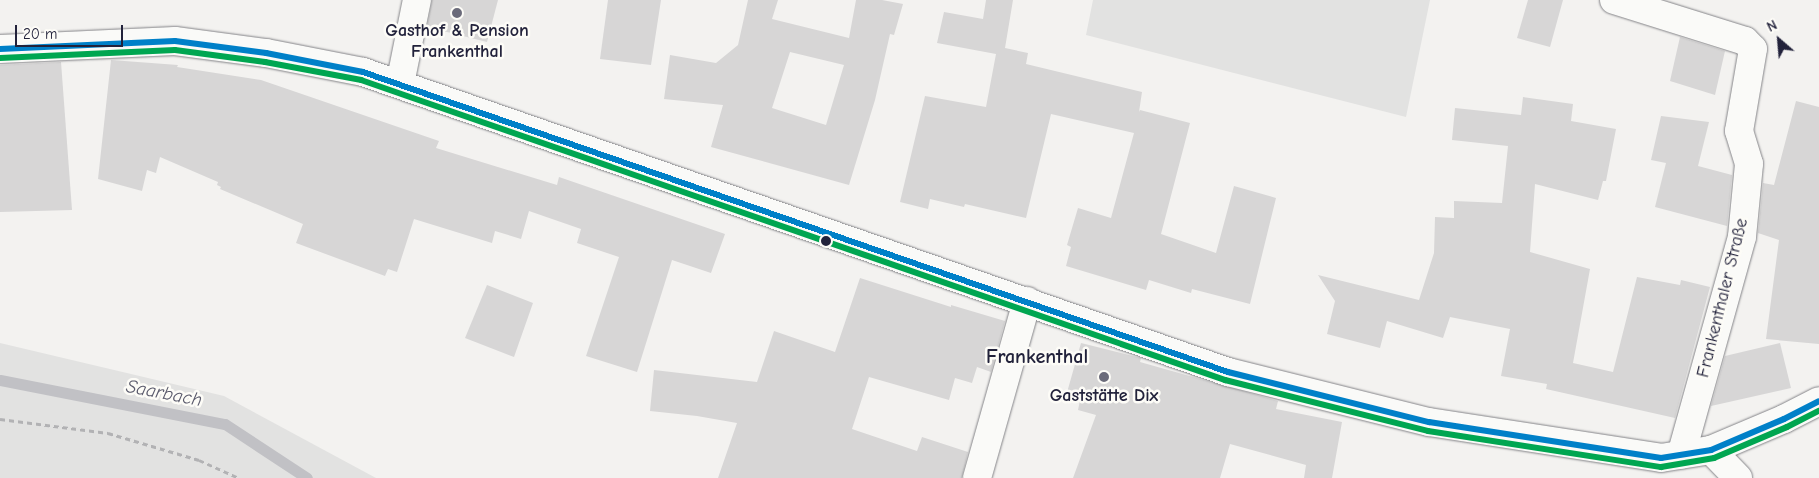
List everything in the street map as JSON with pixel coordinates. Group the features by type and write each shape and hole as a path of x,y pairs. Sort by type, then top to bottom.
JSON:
{"main road":[{"path":"400,84 417,0"},
{"name":"Frankenthaler Straße","path":"1614,0 1745,41 1753,49 1739,131 1749,164 1742,237 1681,455"},
{"path":"0,48 175,42 266,53 363,72 1228,372 1430,422 1661,458 1711,450 1784,419 1819,401"},
{"path":"977,478 1027,301"},
{"path":"1711,450 1738,478"}],"path":[{"path":"0,419 108,433 198,460 239,478"}],"shaded area":[{"path":"1093,0 1430,0 1406,117 1086,35"},
{"path":"0,343 224,396 376,478 0,478"}],"building":[{"name":"Gasthof & Pension Frankenthal","path":"432,0 498,0 487,42 427,27"},
{"path":"608,0 661,0 651,65 600,59"},
{"path":"748,0 778,0 772,19 849,38 856,0 882,0 903,4 894,35 890,34 875,100 849,185 711,147 723,105 664,99 670,55 716,63 738,45","holes":["790,52 844,65 826,125 772,108"]},
{"path":"986,0 1013,0 1005,48 1028,53 1026,64 1142,92 1139,112 1140,110 1190,123 1161,234 1216,253 1234,186 1276,198 1250,304 1192,289 1191,293 1149,280 1146,290 1066,266 1071,247 1067,245 1078,208 1111,218 1134,133 1051,114 1026,218 965,204 964,207 930,199 928,209 900,202 925,96 986,107 996,54 937,43 944,12 983,19"},
{"path":"1528,0 1563,0 1550,47 1517,38"},
{"path":"1680,37 1725,51 1715,95 1670,81"},
{"path":"111,60 178,65 177,67 261,80 439,141 436,148 557,185 559,177 725,234 711,273 672,260 637,372 586,356 619,257 577,243 581,229 529,211 521,239 495,231 492,243 414,219 397,272 388,269 385,276 296,243 303,224 220,189 221,187 217,185 218,182 160,157 156,173 147,170 142,191 98,179"},
{"path":"61,62 72,210 0,212 0,65"},
{"path":"1523,97 1573,104 1571,121 1616,129 1606,181 1603,181 1598,200 1535,184 1530,252 1590,269 1573,363 1613,372 1637,277 1680,285 1681,280 1710,287 1675,418 1546,389 1547,384 1501,376 1510,329 1450,317 1443,338 1387,321 1380,348 1327,334 1335,301 1318,275 1419,300 1434,253 1435,217 1454,218 1454,201 1502,203 1508,146 1452,140 1455,108 1521,115"},
{"path":"1796,101 1819,107 1819,344 1766,339 1779,240 1758,233 1763,183 1774,185"},
{"path":"1661,116 1709,122 1698,166 1732,175 1727,226 1655,207 1666,163 1651,160"},
{"path":"860,278 951,307 951,305 1005,321 991,372 977,367 972,383 955,378 949,400 869,377 852,429 917,451 922,437 968,452 962,478 718,478 737,423 650,411 654,370 757,382 774,331 835,352"},
{"path":"487,285 533,303 514,357 465,338"},
{"path":"1081,343 1141,358 1140,362 1278,401 1276,409 1342,422 1332,478 1304,478 1306,465 1230,444 1220,478 1073,478 1096,415 1078,410 1080,400 1066,396"},
{"path":"1780,343 1791,388 1711,406 1725,356"}],"waterway":[{"name":"Saarbach","path":"0,380 225,424 307,478"}],"transit line":[{"path":"0,49 175,41 266,53 363,72 1228,372 1429,422 1661,458 1711,450 1784,419 1819,401"},
{"path":"0,58 175,50 265,62 361,80 1225,380 1428,431 1661,467 1714,458 1787,427 1819,411"}],"place":[{"name":"Gasthof & Pension Frankenthal","path":"457,13"},
{"name":"Gaststätte Dix","path":"1104,377"}],"district":[{"name":"Frankenthal","path":"1037,356"}]}
